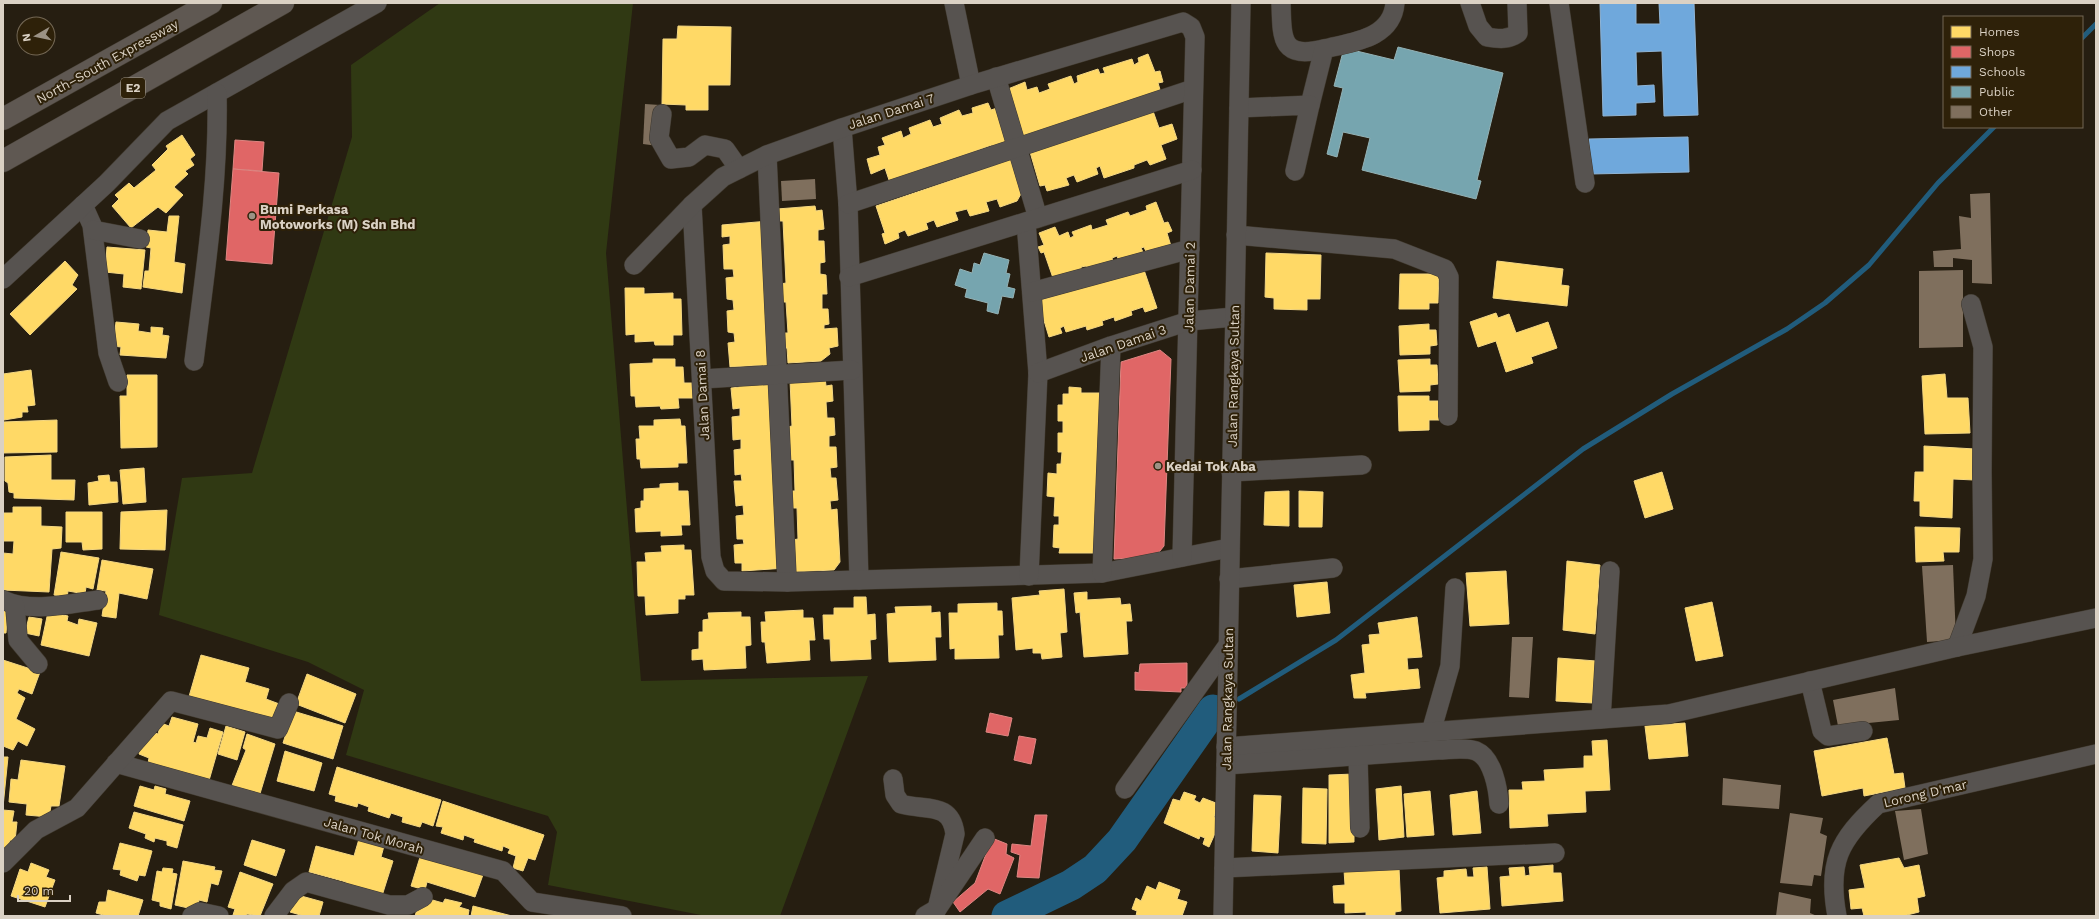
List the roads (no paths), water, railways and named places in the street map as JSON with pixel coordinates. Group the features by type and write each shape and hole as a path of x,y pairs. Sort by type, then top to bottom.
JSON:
{"highway":[{"name":"North–South Expressway","path":"3,119 211,3"},
{"name":"E2","path":"3,161 283,3"}],"street":[{"path":"3,279 83,205 167,121 378,3"},
{"path":"954,3 971,85"},
{"name":"Jalan Rangkaya Sultan","path":"1223,916 1229,548 1241,3"},
{"path":"1281,3 1284,38 1289,48 1297,52 1307,53 1366,38 1381,32 1388,24 1395,10 1395,3"},
{"path":"1470,3 1478,26 1487,37 1500,39 1511,37 1518,32 1517,3"},
{"path":"1559,3 1585,183"},
{"name":"Jalan Damai 7","path":"634,265 692,205 723,177 767,155 842,128 996,77 1183,22"},
{"name":"Jalan Damai 2","path":"1182,557 1195,37 1191,27 1183,22"},
{"path":"1295,171 1324,49"},
{"path":"996,77 1017,146 1032,220 1032,292 1038,373 1029,576"},
{"path":"848,204 1017,146 1193,89"},
{"path":"194,361 210,235 218,136 217,93"},
{"path":"1239,108 1310,106"},
{"path":"662,114 659,138 671,159 688,156 705,145 725,149 739,169"},
{"path":"842,128 848,204 859,580"},
{"path":"767,155 787,582 1102,573 1229,548"},
{"path":"849,277 1192,170"},
{"path":"83,205 93,230 108,354 118,382"},
{"name":"Jalan Damai 8","path":"692,205 711,557 715,571 724,581 787,582"},
{"path":"93,230 140,239"},
{"path":"1236,235 1394,249 1445,269 1449,277 1448,416"},
{"path":"1032,292 1190,249"},
{"path":"1957,647 1976,596 1983,559 1983,347 1971,304"},
{"name":"Jalan Damai 3","path":"1038,373 1111,346 1189,321 1234,317"},
{"path":"1102,573 1111,346"},
{"path":"702,379 852,370"},
{"path":"1231,472 1362,465"},
{"path":"1229,579 1333,568"},
{"path":"1601,719 1610,571"},
{"path":"1431,732 1450,666 1455,588"},
{"path":"38,664 18,640 9,603 48,606 98,600"},
{"path":"1226,756 1431,732 1669,714 1957,647 2096,618"},
{"path":"1125,789 1228,645"},
{"path":"1810,681 1822,731 1828,736 1863,731"},
{"path":"3,863 36,830 77,808 171,702 278,729 288,703"},
{"path":"1226,756 1358,756 1438,750 1476,751 1482,756 1497,782 1500,804"},
{"name":"Lorong D'mar","path":"1837,916 1833,895 1834,867 1844,843 1860,820 1878,804 2096,754"},
{"path":"1358,756 1360,828"},
{"name":"Jalan Tok Morah","path":"116,763 503,871 532,909 622,916"},
{"path":"892,779 895,795 901,804 936,809 948,814 954,822 955,834 931,912"},
{"path":"931,912 985,838"},
{"path":"1224,868 1556,853"},
{"path":"274,916 293,891 306,882 389,905 408,905 423,897"},
{"path":"192,916 200,912 219,916"}],"waterway":[{"path":"2083,37 2096,24"},
{"path":"1239,699 1336,640 1583,449 1672,394 1787,329 1825,303 1869,265 1938,183 1993,128"},
{"path":"1007,916 1071,885 1095,869 1122,840 1213,710"}],"place":[{"name":"Bumi Perkasa Motoworks (M) Sdn Bhd","path":"252,216"},
{"name":"Kedai Tok Aba","path":"1158,466"}]}
